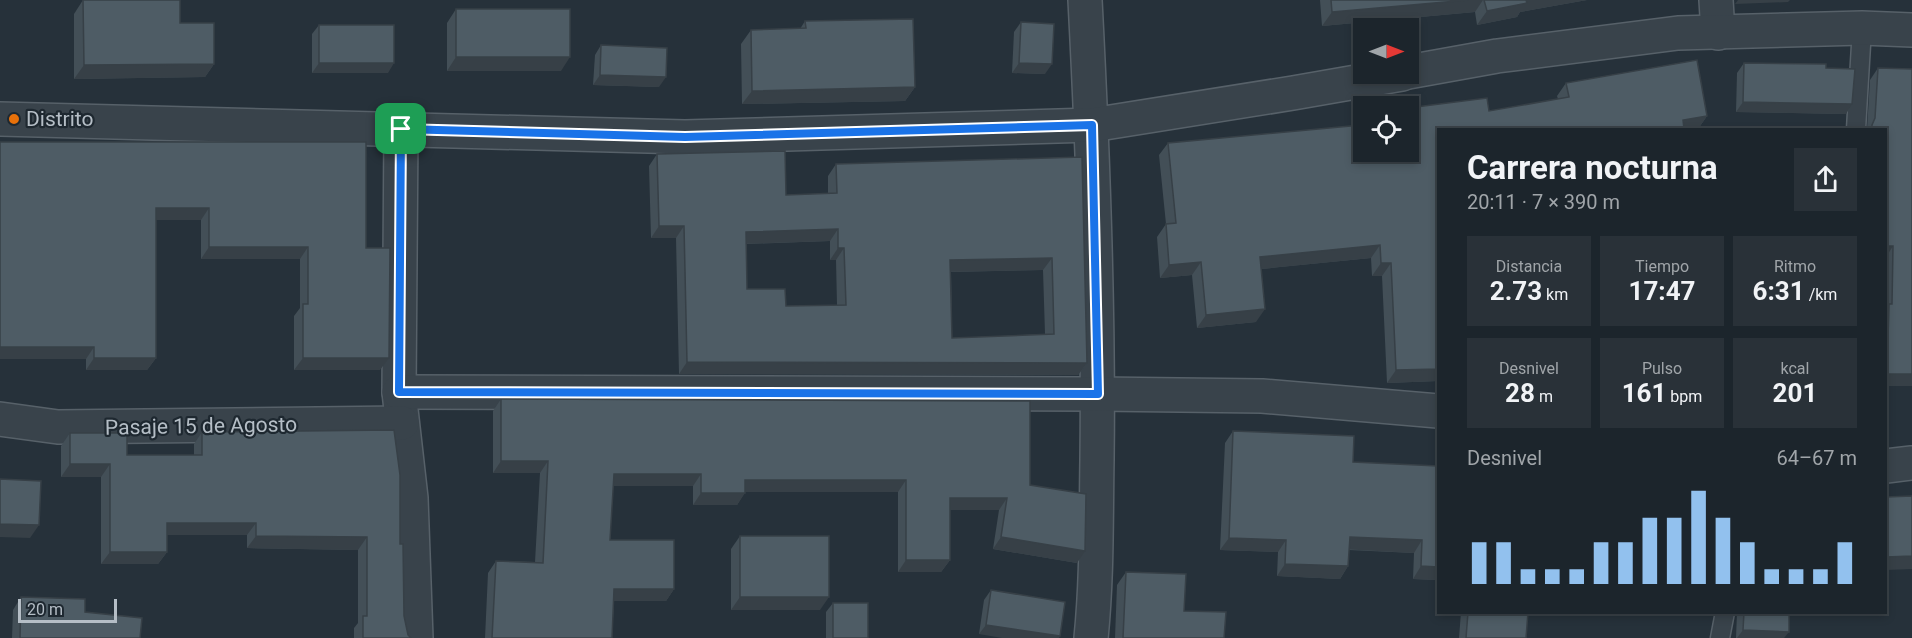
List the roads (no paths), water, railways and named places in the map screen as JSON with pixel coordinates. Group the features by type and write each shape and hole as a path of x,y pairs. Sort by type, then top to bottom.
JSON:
{"street":[{"path":"1086,0 1092,125 1098,394 1095,598 1091,638"},
{"path":"1716,0 1718,33"},
{"path":"1419,70 1497,56 1678,33 1862,28 1912,30"},
{"path":"0,119 685,137 1092,125 1353,83"},
{"path":"401,129 400,407 411,498 416,638"},
{"name":"Pasaje 15 de Agosto","path":"0,419 58,428 400,407 1098,394 1262,396 1437,411"},
{"path":"1887,466 1912,464"}],"lane":[{"path":"1856,128 1862,28"},
{"path":"1720,638 1725,614"}],"place":[{"name":"Distrito","path":"14,119"}]}
